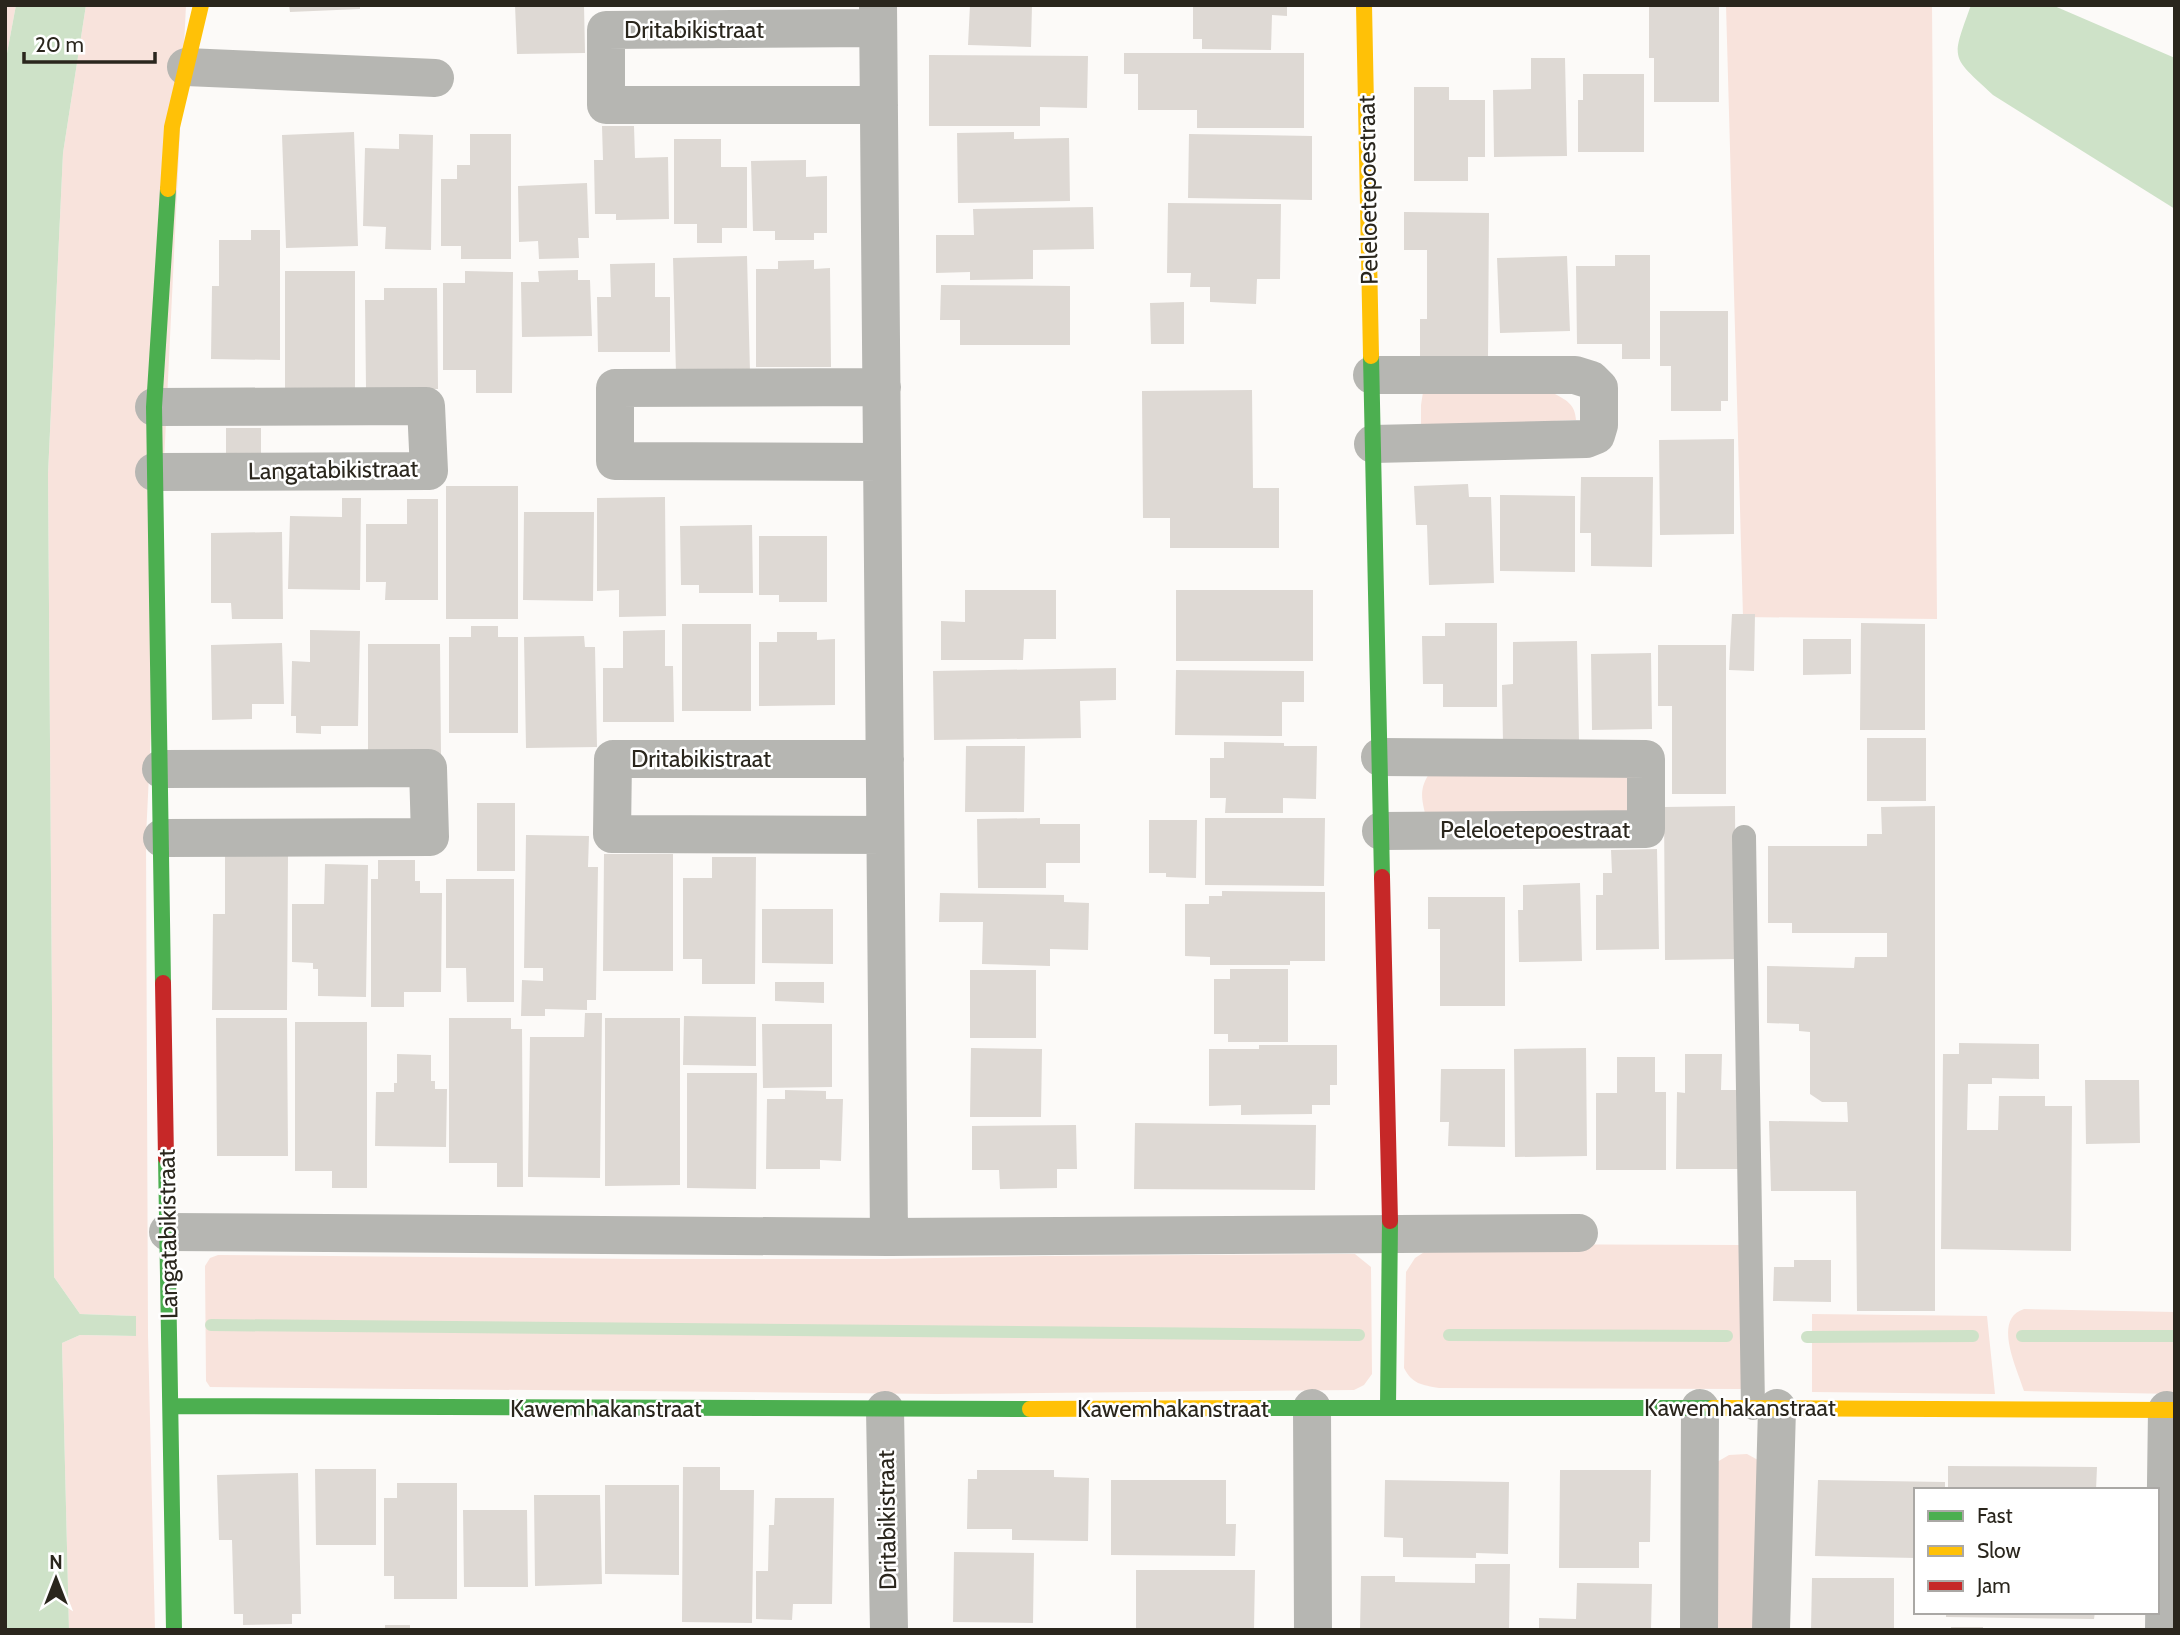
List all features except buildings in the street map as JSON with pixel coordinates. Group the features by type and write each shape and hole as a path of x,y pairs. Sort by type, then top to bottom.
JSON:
{"street":[{"name":"Langatabikistraat","path":"174,1630 154,407 172,127 201,5"},
{"name":"Peleloetepoestraat","path":"1364,5 1390,1234 1388,1407"},
{"name":"Dritabikistraat","path":"879,105 606,105 606,30 878,17 879,105 881,387 885,759 885,835 889,1237"},
{"path":"186,67 435,78"},
{"path":"1372,375 1575,375 1591,380 1599,388 1599,425 1596,435 1586,439 1373,444"},
{"path":"881,387 615,388 615,461 882,462"},
{"name":"Langatabikistraat","path":"154,407 426,406 429,471 154,472"},
{"name":"Peleloetepoestraat","path":"1380,757 1646,759 1646,829 1381,831"},
{"name":"Dritabikistraat","path":"885,759 613,759 612,834 885,835"},
{"path":"161,769 428,768 430,837 162,838"},
{"path":"168,1232 889,1237 1579,1234"},
{"name":"Kawemhakanstraat","path":"171,1406 885,1410 1388,1407 2171,1410"},
{"path":"1312,1408 1312,1630"},
{"path":"1699,1630 1700,1408"},
{"path":"1765,1408 1771,1630"},
{"name":"Dritabikistraat","path":"885,1410 889,1630"},
{"path":"2164,1630 2171,1410"}],"lane":[{"path":"1744,836 1765,1408"}],"shaded area":[{"path":"5,5 16,5 5,64"},
{"path":"16,5 86,5 63,153 48,474 54,1277 80,1314 136,1316 136,1336 80,1335 62,1343 69,1630 5,1630 5,64"},
{"path":"86,5 186,5 146,837 148,1335 155,1630 69,1630 62,1343 80,1335 136,1336 135,1316 80,1314 54,1277 48,474 63,153"},
{"path":"1726,5 1932,5 1937,619 1743,617"},
{"path":"1971,5 2052,5 2175,58 2175,209 1993,95 1969,72 1958,56 1958,48"},
{"path":"1423,392 1555,394 1570,404 1576,420 1421,427"},
{"path":"1431,771 1635,777 1638,815 1426,817 1422,793"},
{"path":"1448,1244 1743,1245 1742,1389 1439,1388 1418,1383 1404,1368 1406,1272 1415,1258 1429,1249"},
{"path":"1355,1254 1371,1267 1372,1374 1364,1385 1354,1390 937,1394 210,1387 206,1381 205,1266 210,1258 218,1255 883,1259"},
{"path":"2024,1309 2175,1312 2175,1394 2024,1391 2012,1358 2008,1333 2015,1314"},
{"path":"1812,1314 1987,1316 1995,1394 1812,1392"},
{"path":"1747,1454 1758,1460 1759,1630 1707,1630 1717,1462 1729,1455"}],"waterway":[{"path":"211,1325 1359,1335"},
{"path":"1449,1335 1727,1336"},
{"path":"1807,1337 1973,1336"},
{"path":"2022,1336 2175,1336"}],"traffic: fast":[{"path":"163,983 154,407 168,189"},
{"path":"1371,356 1382,877"},
{"path":"166,1158 174,1630"},
{"path":"1388,1407 1390,1221"},
{"path":"171,1406 1030,1409"},
{"path":"1256,1408 1713,1408"}],"traffic: slow":[{"path":"168,189 172,127 201,5"},
{"path":"1364,5 1371,356"},
{"path":"1030,1409 1256,1408"},
{"path":"1713,1408 2175,1410"}],"traffic: jam":[{"path":"1382,877 1390,1221"},
{"path":"163,983 166,1158"}]}
